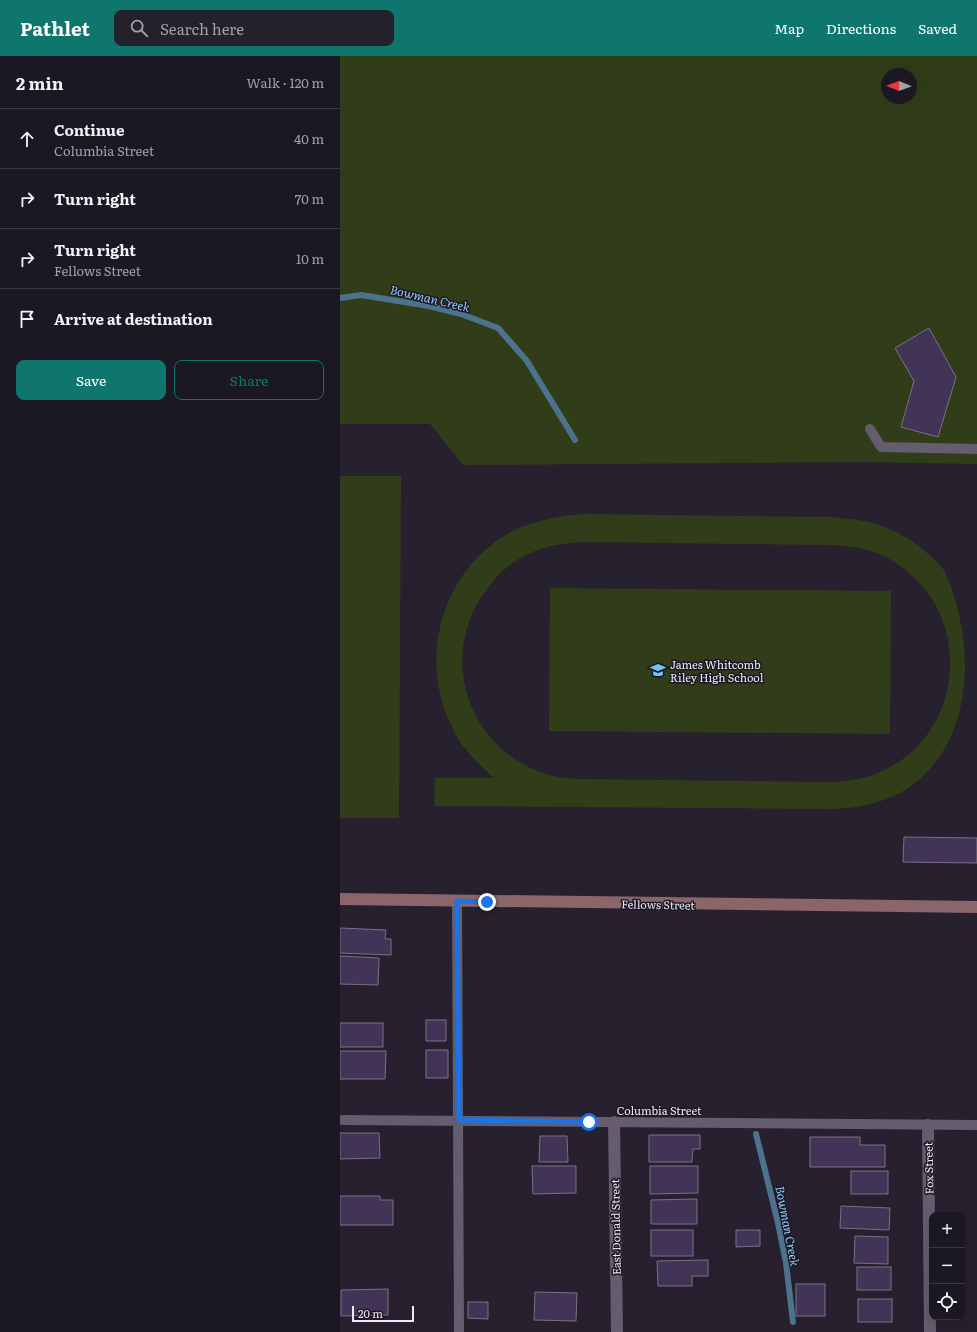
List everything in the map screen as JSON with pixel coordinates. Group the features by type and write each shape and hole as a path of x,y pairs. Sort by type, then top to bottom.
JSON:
{"street":[{"name":"Fellows Street","path":"340,899 977,907"},
{"name":"East Donald Street","path":"614,1122 617,1332"},
{"name":"Fox Street","path":"928,1125 930,1332"}],"lane":[{"path":"870,429 881,447 977,449"},
{"path":"457,901 459,1332"},
{"name":"Columbia Street","path":"340,1120 977,1125"}],"green space":[{"path":"340,56 977,56 977,464 861,462 463,465 430,424 340,424"},
{"path":"340,476 401,476 399,818 340,818"},
{"path":"584,514 832,517 877,524 914,542 930,555 944,570 955,598 962,629 965,660 963,692 956,722 944,750 925,774 900,793 876,803 850,808 434,806 435,778 494,778 461,743 453,729 442,702 437,674 437,646 442,619 452,593 467,569 487,549 511,532 529,524 556,517","holes":["584,542 832,545 868,550 891,560 911,574 922,586 937,609 947,634 950,660 948,686 940,712 927,735 909,754 880,772 847,781 834,782 577,779 561,777 545,774 535,770 511,756 491,738 476,716 466,692 462,666 464,640 472,614 495,579 504,570 526,555 540,549 569,543"]},
{"path":"550,588 891,591 890,734 549,731"}],"building":[{"path":"929,328 956,377 938,437 901,427 914,381 895,348"},
{"path":"904,837 977,838 977,863 903,862"},
{"path":"340,928 386,930 385,939 391,939 391,955 340,953"},
{"path":"340,956 379,958 378,985 340,984"},
{"path":"426,1020 446,1020 446,1041 426,1041"},
{"path":"340,1023 383,1023 383,1047 340,1047"},
{"path":"426,1050 448,1050 448,1078 426,1078"},
{"path":"340,1051 386,1051 385,1079 340,1079"},
{"path":"340,1133 379,1133 380,1158 340,1159"},
{"path":"649,1135 700,1135 700,1149 693,1149 692,1162 649,1162"},
{"path":"540,1136 567,1136 568,1162 539,1162"},
{"path":"810,1137 860,1137 860,1145 885,1145 885,1167 810,1167"},
{"path":"532,1166 576,1166 576,1193 533,1194"},
{"path":"650,1166 698,1166 698,1193 650,1194"},
{"path":"851,1171 888,1171 888,1194 851,1194"},
{"path":"340,1196 380,1196 380,1200 393,1200 393,1225 340,1225"},
{"path":"697,1199 697,1224 651,1224 651,1200"},
{"path":"841,1206 890,1208 889,1230 840,1228"},
{"path":"651,1230 693,1230 693,1256 651,1256"},
{"path":"736,1230 760,1230 760,1246 736,1247"},
{"path":"855,1236 888,1237 888,1264 854,1263"},
{"path":"708,1260 708,1276 692,1276 692,1286 658,1286 657,1261"},
{"path":"857,1267 891,1267 891,1290 857,1290"},
{"path":"796,1284 825,1284 825,1316 796,1316"},
{"path":"388,1289 388,1315 341,1316 341,1290"},
{"path":"535,1292 577,1293 576,1321 534,1320"},
{"path":"858,1299 892,1299 892,1322 858,1322"},
{"path":"468,1302 488,1302 488,1319 468,1318"}],"waterway":[{"name":"Bowman Creek","path":"340,298 361,295 429,306 461,314 498,328 527,361 575,440"},
{"name":"Bowman Creek","path":"756,1134 778,1223 786,1263 793,1322"}],"place":[{"name":"James Whitcomb Riley High School","path":"658,670"}],"route":[{"path":"487,902 457,901 459,1120 589,1122"}]}
